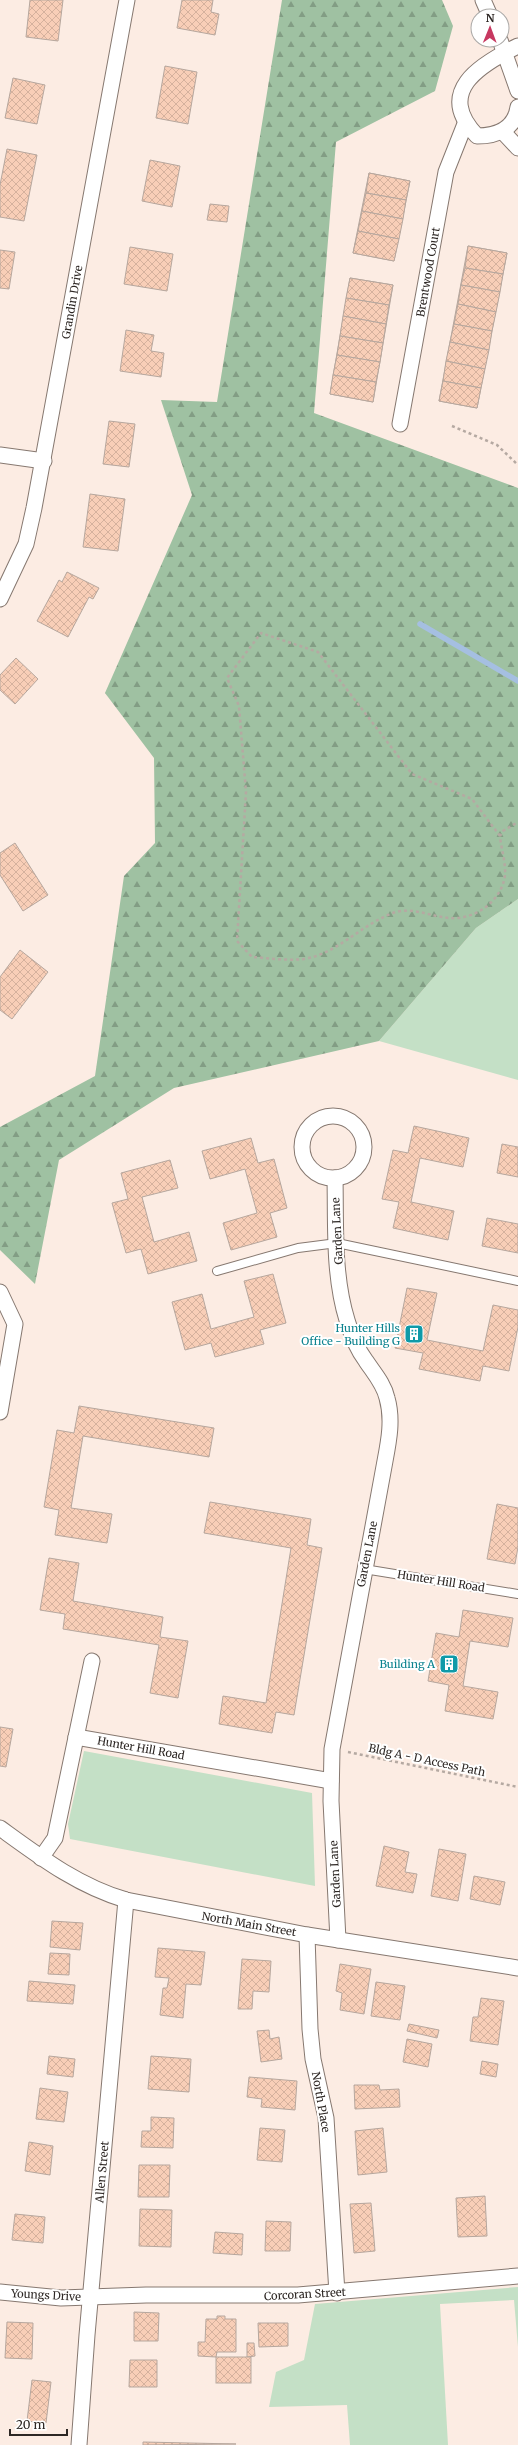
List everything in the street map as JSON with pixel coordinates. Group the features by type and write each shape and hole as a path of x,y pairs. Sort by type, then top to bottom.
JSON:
{"street":[{"name":"Grandin Drive","path":"0,599 26,544 44,461 127,0"},
{"path":"505,48 477,69 459,95 459,109 465,124 477,136 489,136 503,132 513,122 518,107"},
{"path":"508,48 518,90"},
{"name":"Brentwood Court","path":"400,424 446,172 465,124"},
{"path":"503,132 518,148"},
{"path":"0,454 44,461"},
{"path":"330,1116 349,1120 361,1135 364,1144 359,1163 353,1170 335,1178 324,1176 311,1168 303,1154 302,1144 311,1125 320,1118 330,1116"},
{"name":"Garden Lane","path":"335,1178 337,1243 342,1296 347,1320 354,1340 365,1360 379,1378 387,1396 390,1414 389,1441 364,1569 332,1749 331,1781 338,1940"},
{"path":"0,1292 14,1324 0,1412"},
{"path":"41,1858 55,1838 92,1661"},
{"name":"Hunter Hill Road","path":"76,1736 331,1781"},
{"name":"North Main Street","path":"0,1828 41,1858 75,1880 102,1893 126,1900 307,1935 518,1968"},
{"name":"Allen Street","path":"79,2445 126,1900"},
{"name":"North Place","path":"307,1935 310,2029 313,2059 326,2118 337,2293"},
{"name":"Corcoran Street","path":"91,2297 337,2293 518,2276"},
{"name":"Youngs Drive","path":"0,2292 62,2298 91,2297"}],"lane":[{"path":"216,1271 298,1248 337,1243 518,1281"},
{"name":"Hunter Hill Road","path":"364,1569 518,1594"}],"path":[{"path":"452,426 497,446 518,465"},
{"path":"500,836 472,799 412,774 318,652 261,633 227,678 239,706 246,792 237,941 252,957 303,959 319,954 394,912 411,911 451,918 474,914 491,904 502,882 505,875 500,836 503,831 518,822"},
{"name":"Bldg A - D Access Path","path":"332,1749 518,1787"}],"green space":[{"path":"282,0 442,0 453,26 435,91 336,142 314,413 518,488 518,899 476,928 379,1041 174,1088 59,1160 35,1284 0,1250 0,1127 95,1076 124,876 155,843 154,758 105,693 192,495 161,400 217,402"},
{"path":"518,899 518,1080 379,1041 476,928"},
{"path":"84,1751 312,1793 315,1886 70,1839 68,1824"},
{"path":"518,2287 518,2347 514,2300 440,2304 448,2445 350,2445 347,2405 269,2407 276,2372 304,2360 315,2304"}],"building":[{"path":"30,0 63,0 58,41 26,37"},
{"path":"182,0 213,0 211,12 219,14 215,35 177,28"},
{"path":"165,66 197,72 188,124 156,118"},
{"path":"13,78 45,85 37,124 5,118"},
{"path":"7,149 37,155 24,221 0,217 0,185"},
{"path":"150,160 180,166 172,207 142,201"},
{"path":"369,173 410,181 394,261 353,253"},
{"path":"369,173 410,181 406,200 366,193"},
{"path":"366,193 406,200 403,219 362,211"},
{"path":"210,204 229,206 227,222 207,220"},
{"path":"362,211 403,219 399,239 358,231"},
{"path":"358,231 399,239 394,261 353,253"},
{"path":"468,246 507,253 477,408 439,401"},
{"path":"468,246 507,253 503,274 465,268"},
{"path":"130,247 173,254 167,291 124,284"},
{"path":"0,250 15,252 9,289 0,288"},
{"path":"465,268 503,274 500,292 461,285"},
{"path":"350,278 393,285 373,402 330,394"},
{"path":"350,278 393,285 389,305 346,298"},
{"path":"461,285 500,292 496,312 458,304"},
{"path":"346,298 389,305 386,324 343,316"},
{"path":"458,304 496,312 492,331 454,324"},
{"path":"343,316 386,324 383,343 340,336"},
{"path":"454,324 492,331 489,350 450,342"},
{"path":"126,330 154,335 151,351 164,353 161,377 120,371"},
{"path":"340,336 383,343 380,362 337,355"},
{"path":"450,342 489,350 485,369 446,361"},
{"path":"337,355 380,362 376,382 333,375"},
{"path":"446,361 485,369 481,388 443,381"},
{"path":"333,375 376,382 373,402 330,394"},
{"path":"443,381 481,388 477,408 439,401"},
{"path":"109,421 135,424 129,467 103,464"},
{"path":"90,494 125,499 118,551 83,547"},
{"path":"67,572 99,588 93,599 89,597 68,637 37,621 59,580 62,582"},
{"path":"16,658 38,679 15,704 0,690 0,675"},
{"path":"15,843 48,895 23,911 0,875 0,853"},
{"path":"20,950 48,972 12,1019 0,1010 0,977"},
{"path":"414,1126 469,1138 463,1167 420,1158 411,1202 454,1211 448,1240 393,1228 399,1202 382,1199 393,1150 408,1153"},
{"path":"251,1138 258,1163 274,1159 287,1208 270,1213 277,1237 231,1250 223,1223 257,1213 245,1169 210,1179 202,1151"},
{"path":"502,1144 518,1147 518,1177 497,1173"},
{"path":"170,1160 178,1188 142,1197 154,1242 189,1232 197,1261 148,1274 141,1249 126,1253 112,1203 128,1199 121,1173"},
{"path":"487,1218 518,1224 518,1253 482,1246"},
{"path":"273,1274 286,1323 260,1330 264,1344 215,1357 211,1343 185,1350 172,1302 202,1294 211,1329 254,1317 244,1281"},
{"name":"Hunter Hills Office - Building G","path":"407,1288 437,1293 427,1340 483,1351 493,1305 518,1310 518,1327 509,1371 483,1366 480,1381 419,1369 423,1353 395,1348"},
{"path":"79,1406 214,1428 209,1457 83,1436 71,1508 112,1514 107,1543 55,1535 59,1510 44,1507 57,1430 74,1433"},
{"path":"210,1502 311,1519 307,1545 322,1548 294,1715 276,1712 272,1733 219,1724 223,1696 266,1703 291,1548 204,1533"},
{"path":"497,1504 518,1508 518,1547 515,1564 487,1559"},
{"path":"49,1558 79,1563 73,1601 163,1617 160,1637 188,1641 178,1698 150,1693 159,1645 63,1629 65,1614 40,1610"},
{"name":"Building A","path":"463,1610 513,1618 508,1647 470,1641 463,1686 498,1692 493,1719 445,1711 449,1685 428,1681 436,1633 459,1637"},
{"path":"0,1727 13,1729 6,1767 0,1766"},
{"path":"384,1846 409,1852 405,1872 417,1874 413,1893 376,1886"},
{"path":"439,1849 466,1854 458,1901 431,1896"},
{"path":"474,1876 505,1882 500,1905 470,1899"},
{"path":"52,1921 83,1923 80,1950 50,1947"},
{"path":"158,1948 205,1952 201,1985 186,1984 183,2018 160,2015 163,1988 167,1988 169,1978 155,1977"},
{"path":"50,1953 70,1954 69,1975 48,1974"},
{"path":"242,1959 271,1961 269,1992 253,1991 252,2009 238,2009"},
{"path":"340,1964 371,1969 364,2014 340,2010 342,1993 336,1991"},
{"path":"29,1981 75,1985 73,2004 27,2001"},
{"path":"376,1982 405,1986 400,2020 371,2016"},
{"path":"481,1998 504,2001 498,2045 470,2041 473,2017 478,2017"},
{"path":"409,2024 439,2030 437,2038 407,2031"},
{"path":"269,2030 270,2039 279,2037 282,2059 261,2062 257,2031"},
{"path":"407,2039 432,2044 428,2067 403,2062"},
{"path":"49,2056 75,2059 73,2077 47,2074"},
{"path":"151,2056 191,2059 189,2092 148,2089"},
{"path":"482,2061 498,2064 496,2077 480,2074"},
{"path":"249,2077 297,2081 295,2110 261,2107 262,2099 247,2097"},
{"path":"354,2085 379,2085 380,2090 399,2089 400,2107 355,2109"},
{"path":"40,2088 68,2092 64,2122 36,2119"},
{"path":"151,2117 174,2118 173,2148 141,2147 142,2131 151,2131"},
{"path":"260,2128 285,2130 282,2162 257,2160"},
{"path":"383,2128 387,2172 358,2175 355,2131"},
{"path":"29,2142 53,2146 50,2175 25,2171"},
{"path":"139,2165 170,2165 169,2197 138,2197"},
{"path":"485,2196 487,2236 458,2237 456,2198"},
{"path":"371,2203 375,2251 354,2253 350,2204"},
{"path":"140,2209 172,2210 171,2247 139,2246"},
{"path":"15,2214 45,2217 43,2243 12,2240"},
{"path":"266,2221 291,2222 290,2251 265,2251"},
{"path":"215,2232 243,2234 242,2255 213,2253"},
{"path":"134,2312 159,2313 158,2341 134,2341"},
{"path":"217,2316 225,2316 225,2319 236,2319 236,2352 217,2352 216,2357 198,2356 198,2342 205,2342 206,2319 217,2319"},
{"path":"7,2322 33,2323 32,2359 5,2358"},
{"path":"258,2323 288,2323 288,2346 259,2347"},
{"path":"247,2343 254,2343 255,2356 247,2357"},
{"path":"216,2357 251,2357 251,2383 216,2383"},
{"path":"130,2360 157,2360 157,2387 129,2387"},
{"path":"32,2380 51,2382 46,2423 27,2421"},
{"path":"143,2442 236,2444 143,2445"}],"waterway":[{"path":"420,624 518,681"}],"place":[{"name":"Hunter Hills Office - Building G","path":"414,1334"},
{"name":"Building A","path":"449,1664"}]}
